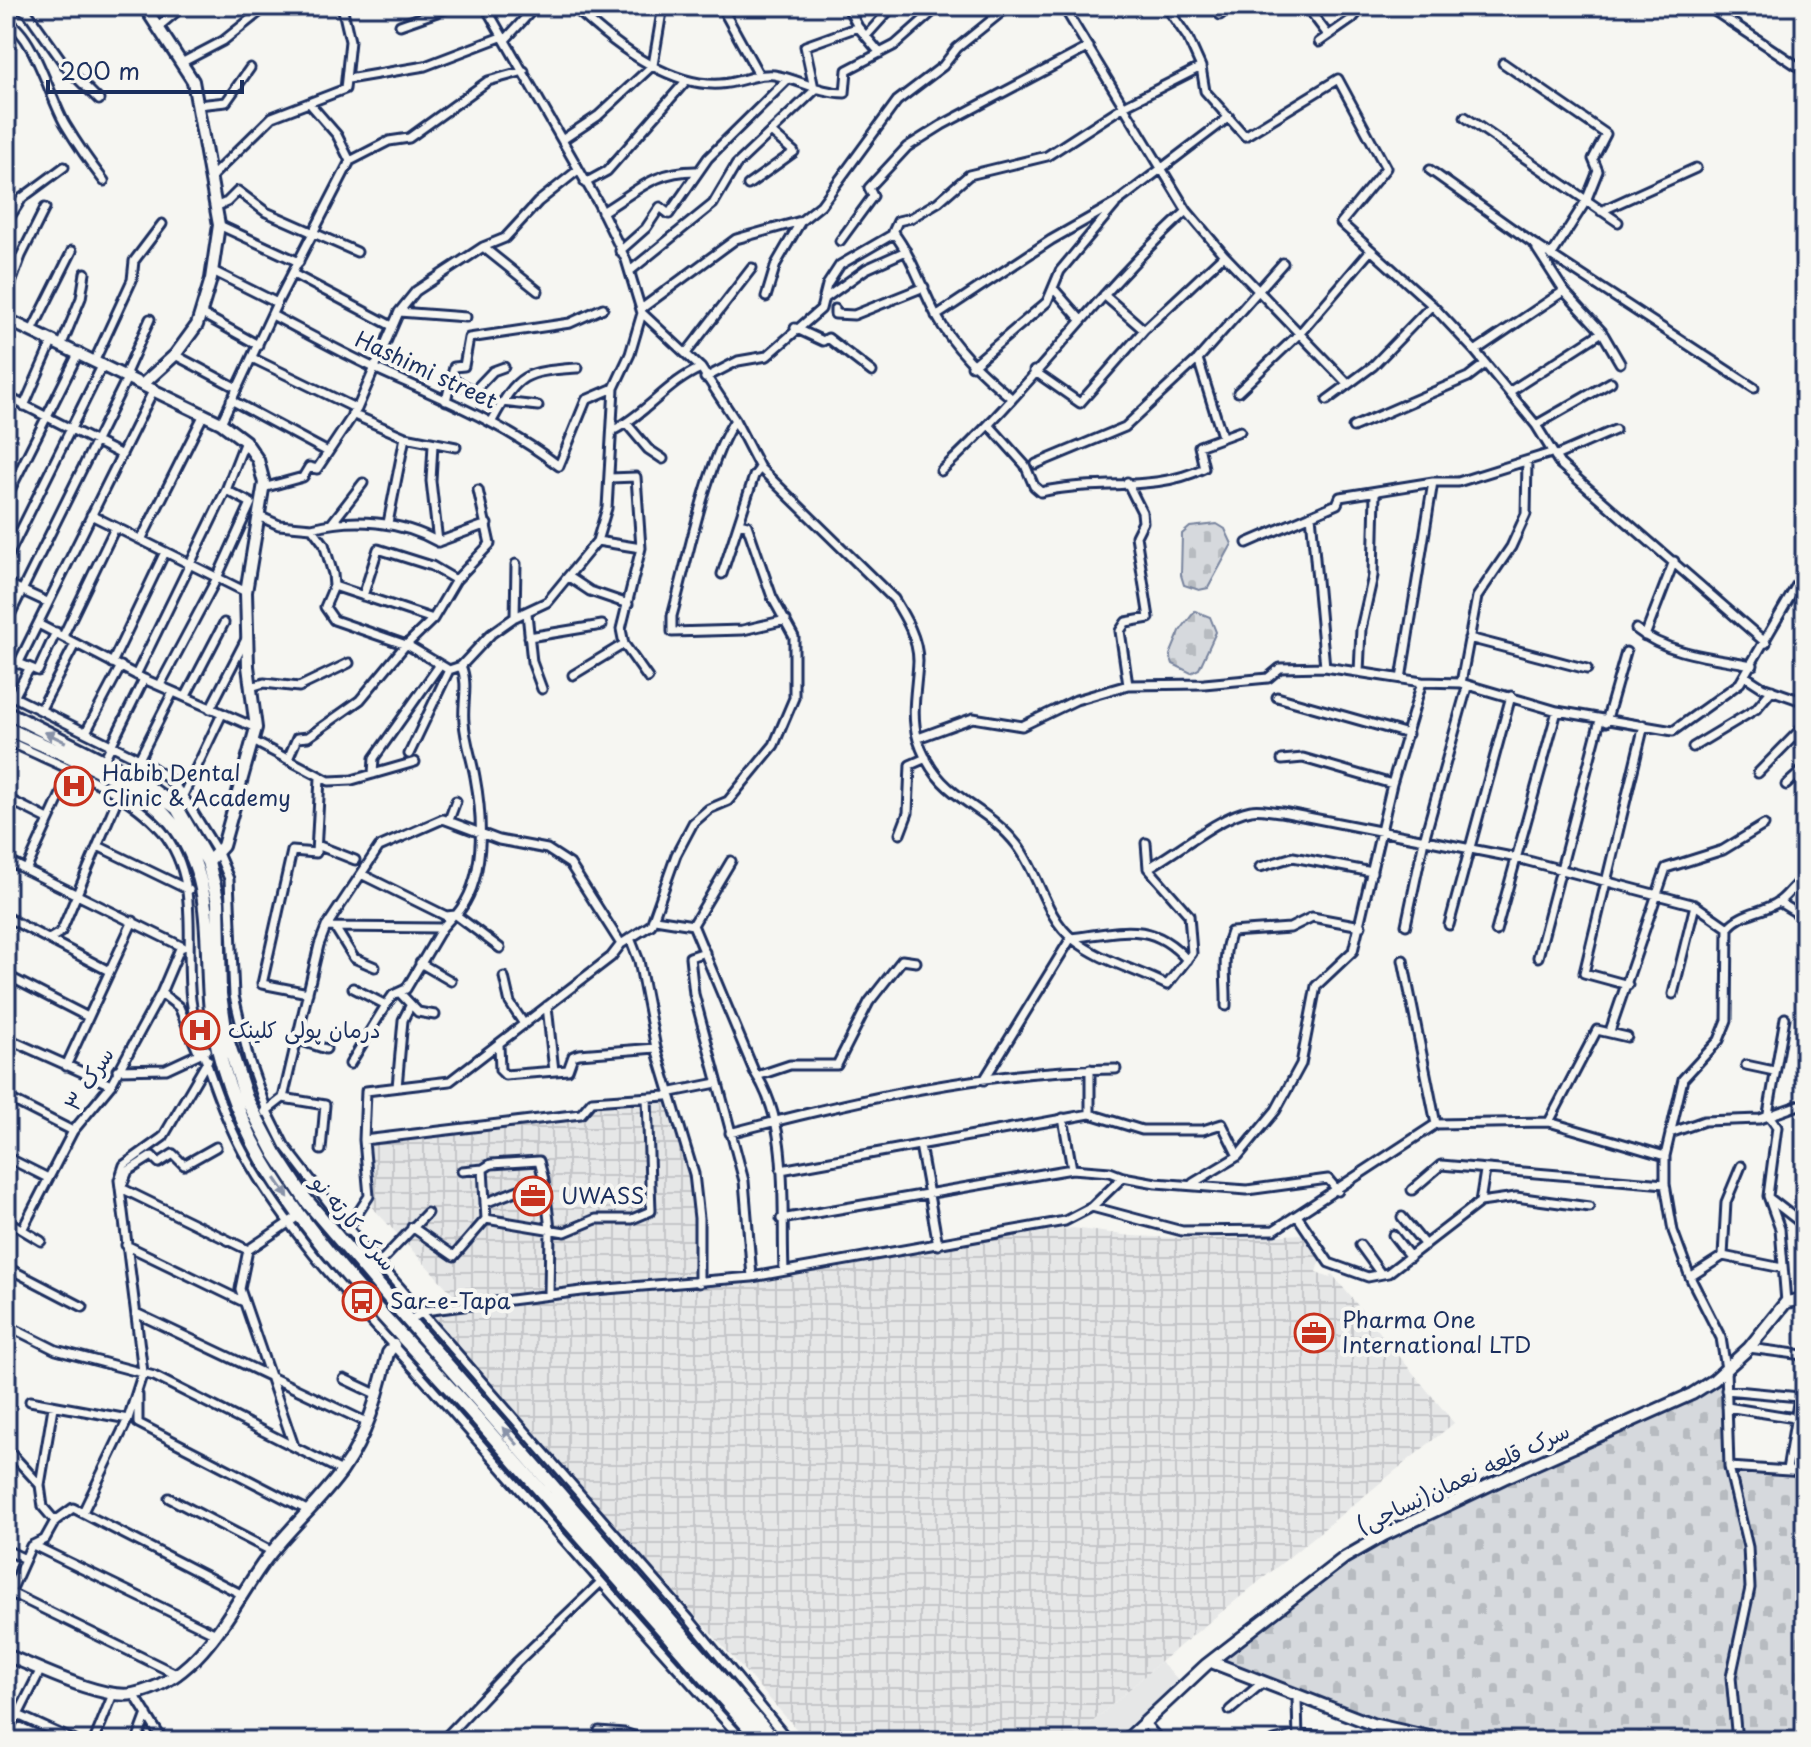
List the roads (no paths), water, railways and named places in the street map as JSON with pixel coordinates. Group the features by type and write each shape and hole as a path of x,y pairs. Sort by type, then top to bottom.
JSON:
{"highway":[{"name":"سرک کارته نو","path":"6,712 76,761 104,760 124,785 166,817 194,859 208,917 207,1050 241,1101 269,1156 295,1219 433,1379 657,1613"},
{"name":"سرک کارته نو","path":"6,728 177,808 213,858 218,902 219,982 226,1036 241,1101 261,1114 269,1156 306,1200 344,1233 369,1274 696,1658 727,1686 775,1741"},
{"path":"708,1702 727,1686 761,1741"}],"street":[{"path":"6,36 8,18 15,6 29,9 67,68 99,100"},
{"path":"18,664 122,455 148,386 175,355 202,314 213,271 219,225 193,81 144,6"},
{"path":"158,27 183,6"},
{"path":"183,62 223,41 267,6"},
{"path":"211,177 272,117 311,105 345,89 350,41 342,6"},
{"path":"400,25 454,6"},
{"path":"312,528 324,544 334,586 325,607 334,620 409,646 449,670 461,666 491,634 515,617 547,602 597,541 607,508 614,430 614,388 630,354 641,311 630,271 602,212 485,6"},
{"path":"348,79 425,66 501,37 506,39 518,30 536,6"},
{"path":"573,6 597,28 653,65 686,81 718,84 759,75 845,93 847,70 895,45 939,6"},
{"path":"562,140 598,116 653,65 663,6"},
{"path":"721,6 759,75"},
{"path":"847,6 858,27 880,53"},
{"path":"866,36 892,6"},
{"path":"766,297 776,264 801,221 821,205 897,101 1009,6"},
{"path":"1063,6 1187,211 1224,255 1346,382"},
{"path":"1167,6 1188,38 1201,67 1205,91 1245,136 1338,79 1386,168 1341,223 1432,305 1475,351 1536,425 1560,464 1766,643"},
{"path":"1220,15 1230,6"},
{"path":"1311,6 1310,11 1328,35"},
{"path":"1319,42 1352,19 1363,6"},
{"path":"1707,6 1805,71"},
{"path":"8,18 29,45 65,124 104,181"},
{"path":"815,89 805,46 858,27"},
{"path":"840,241 873,196 869,188 907,147 976,106 1089,47"},
{"path":"1503,63 1604,131 1605,137 1593,159 1598,171 1586,201 1551,256"},
{"path":"1010,397 972,366 936,316 895,233 898,221 911,218 938,202 969,175 1047,156 1124,106 1201,67"},
{"path":"198,105 226,102 250,68"},
{"path":"221,423 277,303 350,161 389,141 409,138 488,81 524,71"},
{"path":"620,251 646,228 660,207 669,214 698,171 732,131 788,79"},
{"path":"585,183 607,171 686,81"},
{"path":"630,271 713,204 736,165 815,89"},
{"path":"311,105 337,135 350,161"},
{"path":"936,316 1051,240 1116,203 1229,117"},
{"path":"1465,117 1618,222"},
{"path":"748,185 794,152 771,132"},
{"path":"6,223 22,198 64,167"},
{"path":"1601,211 1696,168"},
{"path":"263,488 303,477 309,467 317,469 354,412 376,369 399,312 416,291 483,247 505,238 538,202 578,170"},
{"path":"1430,170 1551,256 1754,388"},
{"path":"602,212 633,194 649,179 698,171"},
{"path":"215,207 227,202 238,191 243,192 266,212 357,252"},
{"path":"972,366 1047,302 1060,271 1116,203"},
{"path":"6,297 21,256 45,208"},
{"path":"941,471 990,426 1010,397 1187,211"},
{"path":"641,311 736,239 801,221"},
{"path":"6,560 71,429 132,280 134,261 162,224"},
{"path":"219,225 299,262"},
{"path":"705,378 738,361 767,356 795,328 821,309 827,285 840,265 895,233"},
{"path":"1534,244 1564,291 1602,332 1620,363"},
{"path":"483,247 538,291"},
{"path":"1238,392 1301,332 1371,250"},
{"path":"32,331 72,251"},
{"path":"823,300 866,269 906,251"},
{"path":"1034,371 1080,403 1144,330 1224,255"},
{"path":"1036,464 1125,427 1198,359 1283,263"},
{"path":"687,352 752,268"},
{"path":"213,271 277,303"},
{"path":"24,406 81,298 85,273"},
{"path":"293,274 392,326"},
{"path":"835,309 835,314 854,315 924,287"},
{"path":"1053,288 1081,320"},
{"path":"1475,351 1564,291"},
{"path":"1104,295 1144,330"},
{"path":"1327,400 1373,366 1432,305"},
{"path":"446,401 454,367 465,365 469,338 570,323 603,308"},
{"path":"641,311 701,368 735,420 760,468 875,580 909,623 918,658 914,687 918,738 926,758 945,787 995,822 1017,845 1052,912 1071,938 1104,959 1167,985 1192,953 1189,915 1148,868 1146,843"},
{"path":"399,312 466,317"},
{"path":"202,314 258,345"},
{"name":"Hashimi street","path":"272,315 376,369 521,436 559,466 586,400 614,388"},
{"path":"6,319 221,423 245,441 258,460 263,488 261,517 251,552 246,592 256,728 223,846 213,858"},
{"path":"6,623 96,443 150,319"},
{"path":"795,328 823,341 828,338 872,372"},
{"path":"1509,392 1602,332"},
{"path":"6,498 79,352"},
{"path":"175,355 237,388"},
{"path":"252,358 405,437 456,447"},
{"path":"1198,359 1222,436"},
{"path":"1353,427 1468,377 1485,364"},
{"path":"450,378 474,391 493,371 504,367"},
{"path":"492,421 515,382 530,374 578,368"},
{"path":"614,430 650,408 679,380 701,368"},
{"path":"1536,425 1611,382"},
{"path":"6,396 122,455"},
{"path":"231,400 328,452"},
{"path":"502,402 538,406"},
{"path":"142,538 204,414"},
{"path":"735,420 726,433 701,511 672,616 672,632 743,630 786,620"},
{"path":"627,424 648,449 663,459"},
{"path":"990,426 1025,465 1034,486 1041,492 1073,484 1164,483 1202,470 1204,465 1197,448 1240,431"},
{"path":"1247,543 1337,504 1340,497 1433,482 1458,482 1553,455 1615,430"},
{"path":"388,523 405,437"},
{"path":"104,760 226,490 245,441"},
{"path":"433,444 431,481 438,542"},
{"path":"1406,925 1424,840 1464,685 1477,597 1511,547 1526,514 1527,461"},
{"path":"722,574 760,468"},
{"path":"610,478 636,477 641,548 621,629 624,644 648,678"},
{"path":"1127,482 1142,512 1143,522 1136,536 1149,618 1126,622 1120,631 1128,685"},
{"path":"1401,679 1433,482"},
{"path":"332,523 363,483"},
{"path":"160,685 217,578 251,503 226,490"},
{"path":"288,759 297,738 308,737 360,700 403,648 409,646 433,619 456,580 490,544 478,490"},
{"path":"1359,672 1361,629 1373,576 1375,493"},
{"path":"91,515 246,592"},
{"path":"1311,515 1315,588 1325,667"},
{"path":"261,517 279,525 312,528 332,523 388,523 438,542 487,524"},
{"path":"344,1233 369,1196 364,1140 366,1091 450,1081 611,957 621,944 651,925 676,855 693,823 734,795 779,734 794,698 794,637 772,597 747,525 739,523"},
{"path":"6,658 38,671 115,528"},
{"path":"597,541 641,548"},
{"path":"363,596 378,549 432,566 456,580"},
{"path":"112,663 165,552"},
{"path":"1645,636 1674,561"},
{"path":"515,617 516,564"},
{"path":"918,738 973,718 1022,726 1076,700 1128,685 1204,684 1268,678 1280,668 1325,667 1422,682 1464,685 1557,711 1673,731 1740,683 1766,643 1793,588 1805,571"},
{"path":"569,577 590,591 628,604"},
{"path":"6,583 47,602"},
{"path":"334,586 433,619"},
{"path":"527,613 532,662 542,689"},
{"path":"186,696 224,623"},
{"path":"38,624 140,677 256,728"},
{"path":"529,637 602,625"},
{"path":"1636,629 1645,636 1703,656 1753,665"},
{"path":"210,709 247,638"},
{"path":"1469,638 1587,669"},
{"path":"41,709 75,644"},
{"path":"573,675 624,644"},
{"path":"1538,957 1603,721 1626,652"},
{"path":"251,687 264,683 299,687 349,663"},
{"path":"86,732 121,666"},
{"path":"373,774 374,758 439,666"},
{"path":"350,1064 393,995 400,993 442,928 471,898 479,833 476,779 463,723 465,676 461,666"},
{"path":"14,697 29,669"},
{"path":"409,754 449,670"},
{"path":"1745,676 1805,702"},
{"path":"1191,1184 1238,1156 1276,1110 1301,1064 1316,986 1353,951 1392,784 1422,682"},
{"path":"1693,747 1756,709 1772,690"},
{"path":"49,939 61,932 124,785 173,692"},
{"path":"6,693 112,743 169,779 183,796 213,858 229,879 234,996 261,1114 344,1233 380,1264 689,1619 727,1686 789,1741"},
{"path":"1449,925 1511,696"},
{"path":"1277,697 1408,734"},
{"path":"1496,931 1557,711"},
{"path":"177,808 222,714"},
{"path":"1628,985 1584,973 1644,725"},
{"path":"1758,773 1805,725"},
{"path":"6,740 76,761 27,868"},
{"path":"253,741 320,778 352,780 415,762"},
{"path":"900,834 908,813 910,765 926,758"},
{"path":"1282,760 1303,758 1392,784"},
{"path":"1786,785 1805,768"},
{"path":"308,993 262,984 292,851 314,855 317,845 320,778"},
{"path":"124,785 163,833 189,890 185,947 191,1001 208,1060 246,1158 394,1345 433,1379 601,1582 744,1741"},
{"path":"6,798 48,819"},
{"path":"449,820 456,801"},
{"path":"1148,868 1173,855 1193,838 1251,810 1381,831 1517,858 1695,905 1728,928"},
{"path":"261,1114 283,1098 326,927 382,845 436,821 449,820 499,840 547,849 570,864 621,944"},
{"path":"1610,1031 1666,868 1723,850 1764,825"},
{"path":"317,845 355,860"},
{"path":"98,846 189,890"},
{"path":"1260,867 1293,857 1372,872"},
{"path":"6,860 185,947"},
{"path":"693,925 731,861"},
{"path":"363,875 454,917 500,948"},
{"path":"1737,1741 1731,1677 1750,1588 1748,1547 1729,1467 1726,1369 1721,1338 1690,1277 1673,1231 1665,1184 1665,1156 1683,1079 1719,1040 1727,1020 1728,928 1737,917 1779,902 1791,885 1805,877"},
{"path":"1779,902 1805,918"},
{"path":"1673,994 1695,905"},
{"path":"6,917 109,971"},
{"path":"1226,1006 1228,979 1223,964 1231,932 1290,928 1312,917 1361,926"},
{"path":"655,919 693,925"},
{"path":"66,1066 133,921"},
{"path":"693,925 757,1076 773,1122 781,1170 784,1270"},
{"path":"326,927 442,928"},
{"path":"336,929 354,958 375,967"},
{"path":"1071,938 1154,933 1173,943 1187,960"},
{"path":"630,938 639,961 656,1048 672,1092 694,1174 699,1218 699,1283"},
{"path":"984,1080 1071,938"},
{"name":"سرک ۳","path":"23,1228 46,1177 73,1131 111,1085 185,947"},
{"path":"705,952 690,957 689,963 744,1181 752,1277"},
{"path":"757,1076 790,1065 837,1065 869,1002 902,960 916,962"},
{"path":"1403,960 1436,1124"},
{"path":"420,963 451,981"},
{"path":"6,975 88,1017"},
{"path":"504,977 510,1003 524,1024"},
{"path":"353,988 386,1005"},
{"path":"161,993 179,1007 207,1050"},
{"path":"400,993 410,1006 426,1016 435,1015"},
{"path":"397,1087 403,1020 410,1006"},
{"path":"547,1006 554,1071"},
{"path":"1785,1018 1768,1114 1777,1127 1768,1196 1780,1229 1786,1302 1805,1299"},
{"path":"1549,1122 1597,1030 1627,1037"},
{"path":"6,1038 111,1085"},
{"path":"296,1039 326,1049"},
{"path":"499,1045 503,1075 571,1068 574,1055 656,1048"},
{"path":"117,1070 166,1069 207,1050"},
{"path":"83,1512 128,1419 143,1372 119,1180 124,1165 163,1137 208,1060"},
{"path":"1746,1065 1774,1071"},
{"path":"1090,1069 1090,1114"},
{"path":"730,1133 912,1090 1090,1069 1116,1069"},
{"path":"364,1140 581,1114 592,1101 666,1096 717,1083"},
{"path":"6,1097 73,1131"},
{"path":"283,1098 325,1105 321,1150"},
{"path":"486,1219 565,1232 596,1219 632,1219 651,1211 647,1098"},
{"path":"1670,1133 1704,1121 1760,1119 1805,1103"},
{"path":"781,1170 1090,1114 1142,1130 1203,1130 1222,1124 1238,1156"},
{"path":"1063,1118 1072,1169"},
{"path":"1092,1207 1182,1231 1274,1230 1338,1191 1436,1124 1549,1122 1665,1156"},
{"path":"920,1145 938,1245"},
{"path":"121,1188 128,1171 152,1156 160,1163 173,1154 184,1165 216,1147"},
{"path":"6,1157 46,1177"},
{"path":"462,1171 483,1169 491,1164 539,1161 550,1229 549,1295"},
{"path":"1412,1190 1441,1165 1665,1184"},
{"path":"1723,1256 1726,1202 1741,1166"},
{"path":"412,1227 454,1256 486,1219 483,1169"},
{"path":"781,1219 1072,1169 1110,1172 1156,1183 1247,1190 1328,1179 1338,1191"},
{"path":"1480,1202 1485,1171"},
{"path":"409,1321 421,1312 549,1295 752,1277 1065,1221 1092,1207 1123,1177"},
{"path":"485,1203 544,1180"},
{"path":"121,1188 248,1250"},
{"path":"1768,1196 1805,1226"},
{"path":"1298,1217 1329,1263 1368,1277 1381,1274 1410,1257 1480,1202 1516,1197 1589,1207"},
{"path":"369,1274 427,1213"},
{"path":"1402,1217 1425,1245"},
{"path":"294,1446 240,1289 248,1250 295,1219"},
{"path":"1780,1229 1793,1219"},
{"path":"6,1220 41,1241"},
{"path":"1393,1235 1410,1257"},
{"path":"126,1245 244,1302"},
{"path":"1360,1245 1381,1274"},
{"path":"1690,1277 1723,1256 1782,1268"},
{"path":"6,1267 83,1307"},
{"name":"سرک قلعه نعمان(نساجی)","path":"1125,1741 1195,1675 1333,1566 1384,1535 1692,1394 1749,1348 1786,1302"},
{"path":"138,1314 368,1423"},
{"path":"6,1325 56,1350 143,1372 342,1471"},
{"path":"6,1655 113,1694 134,1694 179,1675 216,1634 273,1552 342,1471 368,1423 388,1353 394,1345"},
{"path":"1749,1348 1803,1355"},
{"path":"344,1379 378,1395"},
{"path":"1726,1390 1799,1397 1787,1470"},
{"path":"138,1395 138,1423 309,1511"},
{"path":"30,1401 128,1419"},
{"path":"53,1407 40,1485 43,1507 55,1521"},
{"path":"1727,1407 1795,1418"},
{"path":"6,1448 40,1485"},
{"path":"1729,1467 1805,1472"},
{"path":"169,1498 273,1552"},
{"path":"6,1602 33,1545 45,1539 55,1521 73,1508 243,1595"},
{"path":"33,1545 216,1634"},
{"path":"6,1550 25,1559"},
{"path":"442,1741 516,1663 601,1582"},
{"path":"11,1593 179,1675"},
{"path":"1214,1663 1297,1698 1372,1724 1411,1737 1447,1741"},
{"path":"6,1730 18,1715 41,1669"},
{"path":"1230,1710 1262,1683"},
{"path":"94,1741 113,1694"},
{"path":"134,1694 163,1741"},
{"path":"1297,1698 1298,1738"},
{"path":"137,1741 147,1714"},
{"path":"18,1715 75,1741"},
{"path":"1145,1723 1160,1741"},
{"path":"1274,1741 1298,1738 1362,1739 1372,1724"},
{"path":"599,1731 624,1733 648,1741"}],"waterway":[{"path":"1303,1740 1316,1739"},
{"path":"1366,1739 1381,1741"}],"place":[{"name":"Habib Dental Clinic & Academy","path":"74,786"},
{"name":"درمان پولی کلینک","path":"200,1030"},
{"name":"UWASS","path":"533,1196"},
{"name":"Sar-e-Tapa","path":"362,1301"},
{"name":"Pharma One International LTD","path":"1314,1333"}]}
